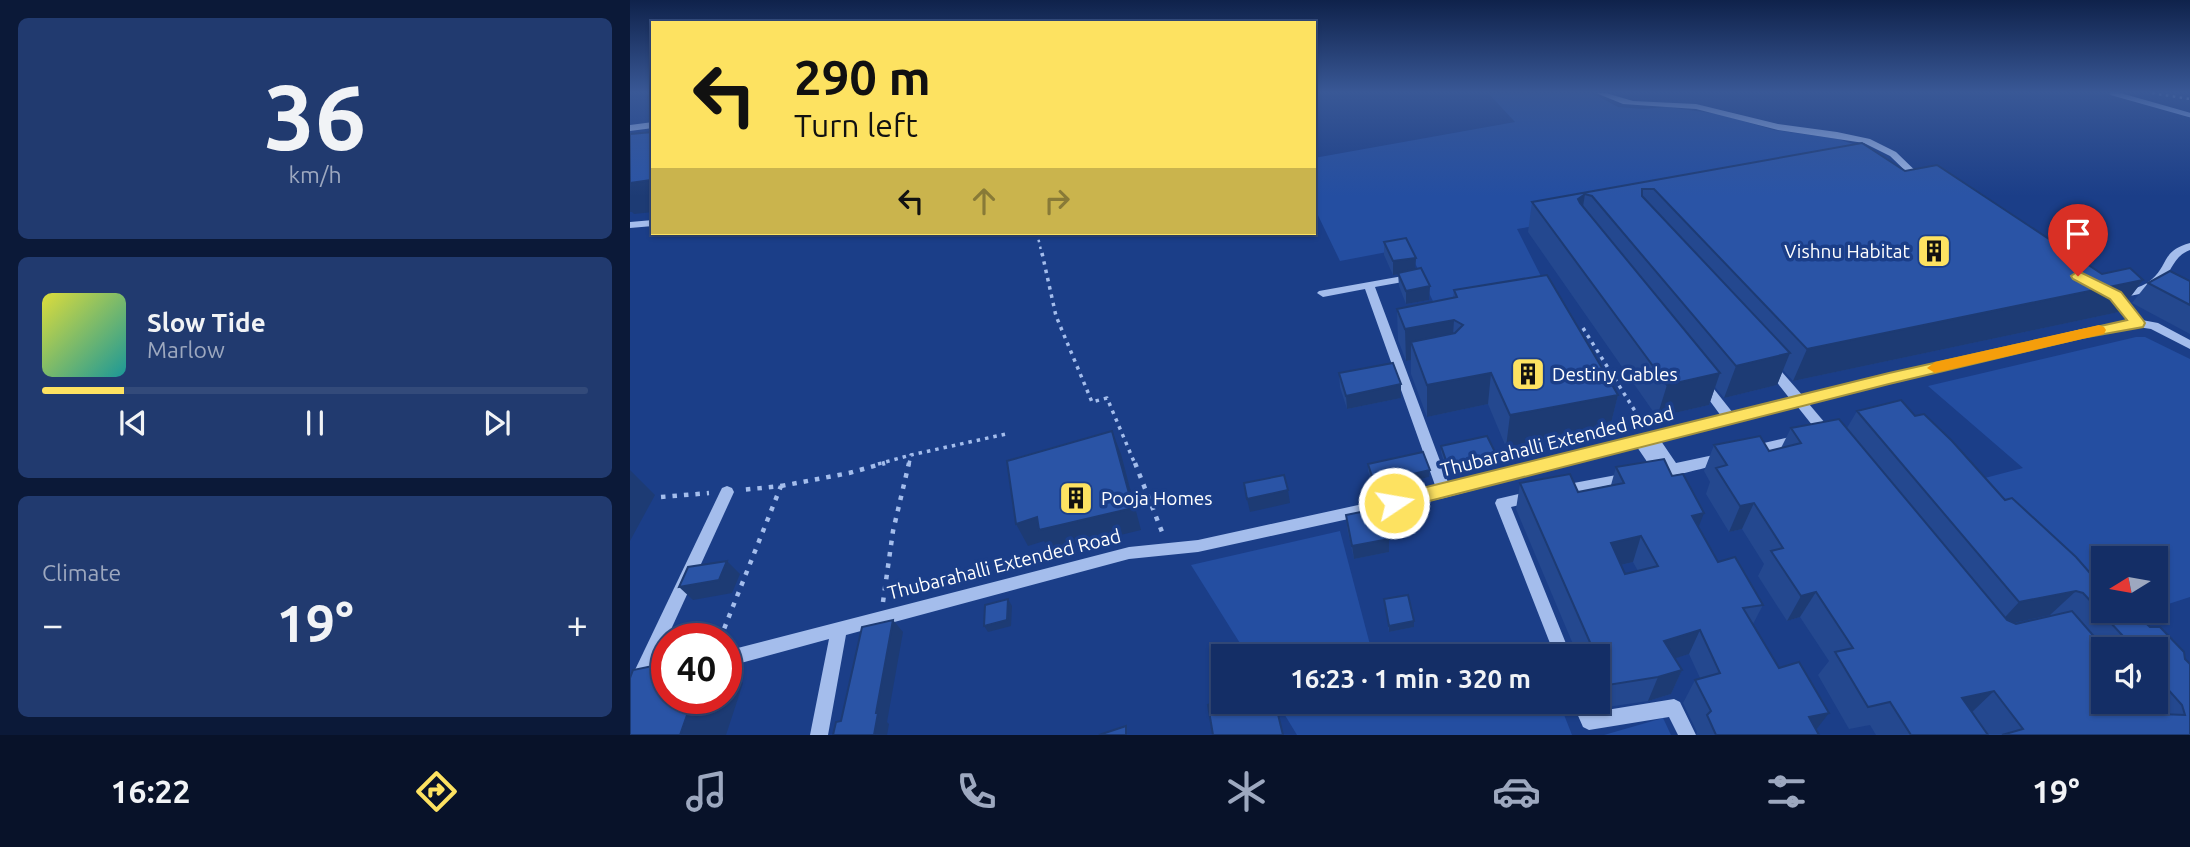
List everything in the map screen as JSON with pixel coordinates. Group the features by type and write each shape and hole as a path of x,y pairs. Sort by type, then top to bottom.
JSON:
{"street":[{"path":"1780,127 1842,135 1867,142 1891,153 1927,186"},
{"path":"630,225 651,223"},
{"path":"2138,323 2110,293 2149,287 2164,273 2167,261 2177,250 2190,246"},
{"path":"1323,293 1418,277"},
{"path":"1369,285 1444,492"},
{"name":"Thubarahalli Extended Road","path":"742,655 1129,553 1198,546 1444,492 1730,418 2082,333 2138,323 2154,326 2190,345"},
{"path":"1558,644 1502,503 1834,436 1765,360"},
{"path":"1695,372 1730,418"},
{"path":"1646,440 1667,471"},
{"path":"635,679 727,492"},
{"path":"819,735 839,628"},
{"path":"1586,714 1589,720 1674,708 1687,735"}],"path":[{"path":"1037,235 1056,316 1092,402 1107,398 1162,527 1166,549"},
{"path":"1583,328 1646,440"},
{"path":"661,497 781,486 849,473 911,455 1006,434"},
{"path":"880,618 893,531 911,455"},
{"path":"726,623 781,486"}],"shaded area":[{"path":"1485,127 1765,127 1838,139 1862,147 1891,162 1848,165 1694,199 1517,229 1551,296 1439,314 1408,248 1340,261 1316,211 1316,158"},
{"path":"2136,337 2145,337 2190,359 2190,597 2168,604 2168,546 2091,546 2091,606 1962,484 2023,468 1928,386"},
{"path":"1340,531 1370,644 1240,644 1191,565"},
{"path":"1284,714 1564,714 1572,735 1297,735"},
{"path":"1663,718 1671,735 1604,735"}],"building":[{"path":"651,132 651,180 630,183 630,134"},
{"path":"1862,143 1905,171 1937,165 2102,274 2130,268 2143,280 1807,349 1654,189 1642,189 1642,196 1790,353 1736,366 1592,196 1585,194 1578,199 1580,203 1720,373 1667,385 1532,202"},
{"path":"1406,238 1416,258 1393,261 1384,242"},
{"path":"1421,268 1430,286 1406,291 1398,273"},
{"path":"2170,271 2190,281 2190,305 2148,283"},
{"path":"1547,275 1618,395 1510,415 1491,373 1427,385 1411,342 1455,333 1463,325 1454,320 1405,329 1397,309 1457,297 1454,290"},
{"path":"1393,363 1401,384 1346,396 1339,373"},
{"path":"1901,400 1915,416 1924,414 2005,500 2012,498 2076,557 2091,574 2091,602 2083,593 2076,591 2019,602 1857,411"},
{"path":"1839,419 2007,620 2016,624 2072,611 2095,637 2091,637 2091,714 2185,715 2182,705 2168,689 2168,637 2124,637 2111,623 2146,623 2150,627 2160,627 2184,652 2185,659 2190,664 2190,735 2002,735 2023,729 1994,691 1962,698 1988,735 1911,735 1890,702 1868,707 1835,652 1853,648 1816,592 1801,596 1771,551 1783,548 1754,503 1740,506 1716,468 1727,465 1714,445 1760,436 1769,451 1801,443 1791,428"},
{"name":"Pooja Homes","path":"1112,431 1133,508 1039,530 1037,517 1016,524 1007,461"},
{"path":"1487,436 1497,456 1448,466 1441,446"},
{"path":"1423,452 1430,470 1374,483 1368,464"},
{"path":"1664,459 1672,476 1683,474 1704,513 1692,516 1718,562 1735,557 1763,605 1743,608 1779,668 1799,662 1829,713 1809,717 1819,735 1716,735 1707,715 1711,711 1695,680 1720,673 1700,630 1664,641 1682,670 1610,685 1610,644 1591,644 1520,483 1570,474 1578,492 1624,483 1616,467","holes":["1641,536 1658,566 1625,574 1611,543"]},
{"path":"1284,475 1288,490 1247,499 1244,483"},
{"path":"1380,508 1389,539 1352,546 1346,515"},
{"path":"727,561 719,580 679,587 688,567"},
{"path":"1408,595 1414,621 1389,626 1384,599"},
{"path":"1008,599 1007,620 984,626 985,605"},
{"path":"893,620 874,735 833,735 836,722 841,721 862,627"},
{"path":"651,666 651,714 687,714 680,735 630,735 630,678 633,670"},
{"path":"1211,704 1211,714 1278,714 1283,735 1213,735 1208,705"},
{"path":"1126,726 1126,735 1099,735"}],"slow traffic":[{"path":"1935,368 2099,330"}],"place":[{"name":"Vishnu Habitat","path":"1934,251"},
{"name":"Destiny Gables","path":"1528,374"},
{"name":"Pooja Homes","path":"1076,498"}],"route":[{"path":"1394,503 1889,379 2082,333 2138,323 2115,296 2078,276"}]}
